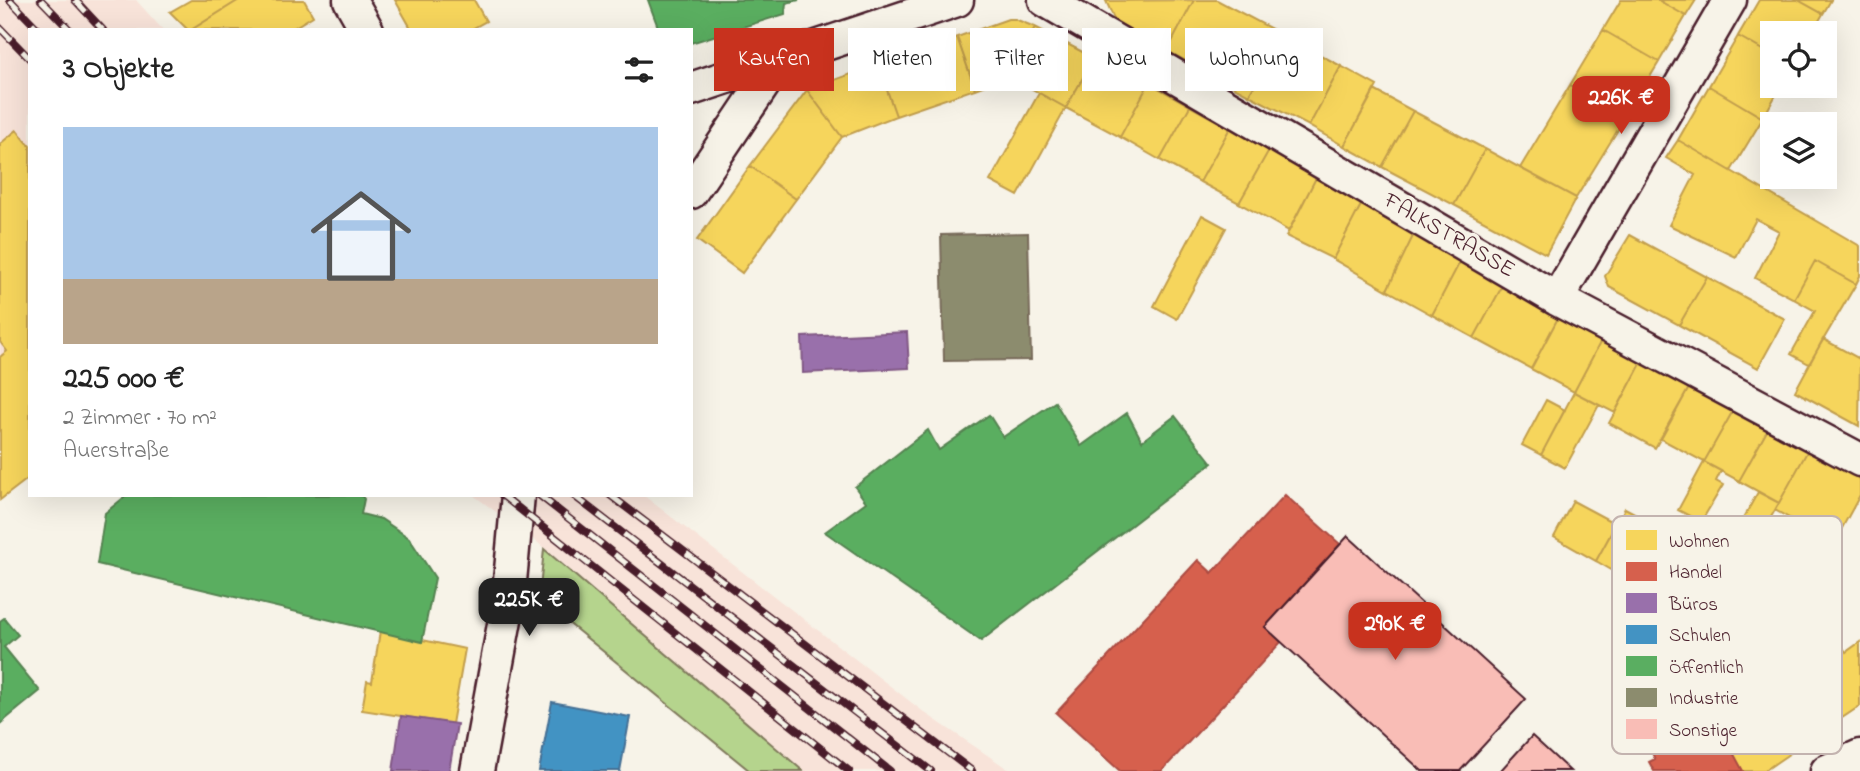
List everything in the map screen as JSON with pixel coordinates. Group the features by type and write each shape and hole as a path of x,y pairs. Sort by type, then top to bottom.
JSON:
{"street":[{"path":"350,0 366,28"},
{"path":"834,40 957,0"},
{"name":"FALKSTRASSE","path":"1045,0 1557,299 1860,460"},
{"path":"1557,299 1730,0"},
{"path":"693,88 714,81"},
{"path":"693,189 758,91"},
{"path":"477,771 508,603 518,497"},
{"path":"1827,771 1860,757"}],"shaded area":[{"path":"0,0 136,0 161,28 28,28 28,479 0,500"},
{"path":"476,497 646,497 925,713 1011,771 803,771 537,542"}],"green space":[{"path":"544,549 803,771 750,771 539,599"}],"building: Wohnen":[{"path":"191,0 239,0 194,28 186,28 170,12"},
{"path":"239,0 304,0 313,16 293,28 194,28"},
{"path":"395,0 474,0 486,21 474,28 411,28"},
{"path":"1194,0 1171,43 1171,28 1127,28 1115,21 1106,1"},
{"path":"1194,0 1217,0 1270,28 1185,28 1185,61 1171,53 1171,43"},
{"path":"1621,0 1658,0 1686,16 1659,62 1603,30"},
{"path":"1658,0 1696,0 1686,16"},
{"path":"1759,0 1798,0 1823,14 1819,21 1760,21 1760,49 1738,36"},
{"path":"1798,0 1831,0 1823,14"},
{"path":"1008,19 1035,27 1034,28 982,28"},
{"path":"1603,30 1659,62 1627,115 1570,85"},
{"path":"970,32 970,75 957,37"},
{"path":"1738,36 1760,49 1760,98 1774,98 1766,112 1760,112 1760,116 1709,86"},
{"path":"956,37 970,75 970,91 896,116 887,91 956,91"},
{"path":"1068,44 1082,52 1082,79 1066,108 1036,91 1068,91"},
{"path":"1323,56 1341,66 1309,126 1249,95 1251,91 1323,91"},
{"path":"1341,66 1377,86 1344,146 1309,126"},
{"path":"848,75 848,91 887,91 896,116 842,137 808,91 834,91 834,80"},
{"path":"1082,79 1082,91 1145,91 1120,137 1066,108"},
{"path":"1570,85 1627,115 1576,198 1520,168"},
{"path":"1709,86 1760,116 1760,123 1731,171 1678,140"},
{"path":"1374,90 1413,111 1382,167 1344,146"},
{"path":"806,91 842,137 796,199 750,166"},
{"path":"1145,91 1163,91 1190,106 1160,160 1120,137"},
{"path":"1039,93 1066,108 1018,196 990,181"},
{"path":"1190,106 1230,128 1200,182 1160,160"},
{"path":"1413,111 1485,149 1454,205 1382,167"},
{"path":"1230,128 1269,150 1239,203 1200,182"},
{"path":"17,130 28,144 28,479 0,500 0,357 7,351 0,342 0,144"},
{"path":"1678,140 1860,246 1860,276 1856,284 1815,261 1794,299 1755,278 1779,231 1756,219 1736,257 1669,225 1695,175 1666,158"},
{"path":"1485,149 1576,198 1546,254 1454,205"},
{"path":"1269,150 1317,176 1289,231 1239,203"},
{"path":"750,166 796,199 742,273 697,240"},
{"path":"1317,176 1362,203 1333,259 1286,236"},
{"path":"1362,203 1415,232 1387,290 1333,259"},
{"path":"1202,215 1226,228 1177,319 1154,306"},
{"path":"1415,232 1462,258 1432,315 1387,290"},
{"path":"1630,235 1707,277 1679,325 1609,287 1605,276"},
{"path":"1462,258 1504,283 1474,338 1432,315"},
{"path":"1815,261 1856,284 1809,364 1791,354 1815,311 1794,299"},
{"path":"1707,277 1785,319 1758,368 1679,325"},
{"path":"1504,283 1559,316 1531,369 1474,338"},
{"path":"1559,316 1602,339 1574,392 1531,369"},
{"path":"1602,339 1643,360 1615,413 1574,392"},
{"path":"1823,339 1860,359 1859,426 1795,391"},
{"path":"1643,360 1690,386 1655,448 1609,423"},
{"path":"1690,386 1734,409 1704,462 1661,439"},
{"path":"1574,392 1599,405 1565,468 1541,455"},
{"path":"1546,400 1565,410 1541,455 1522,445"},
{"path":"1734,409 1768,429 1739,481 1704,462"},
{"path":"1768,429 1808,450 1779,503 1739,481"},
{"path":"1808,450 1860,479 1860,495 1842,528 1842,516 1786,516 1775,510"},
{"path":"1704,462 1721,471 1716,481 1723,485 1705,516 1690,516 1678,510"},
{"path":"1758,492 1779,503 1772,516 1745,516"},
{"path":"1573,501 1612,522 1612,531 1596,561 1554,537"},
{"path":"1625,508 1640,516 1621,516"},
{"path":"1612,532 1612,570 1596,561"},
{"path":"380,631 465,649 452,724 362,710 367,681 372,682"},
{"path":"1860,642 1860,706 1842,718 1842,646 1846,652"},
{"path":"1733,754 1789,754 1764,771 1743,771"}],"building: Handel":[{"path":"1285,495 1340,544 1265,627 1281,642 1162,771 1120,771 1056,713 1198,560 1212,573"},
{"path":"1652,754 1734,754 1743,771 1654,771 1649,762 1655,759"}],"building: Büros":[{"path":"907,332 909,368 803,373 802,337"},
{"path":"401,716 457,724 449,771 393,771"}],"building: Schulen":[{"path":"552,702 630,717 620,771 539,771"}],"building: Öffentlich":[{"path":"648,0 799,0 786,3 785,14 740,28 714,28 714,36 693,42 693,28 658,28"},
{"path":"1055,402 1081,446 1127,413 1142,441 1175,416 1212,463 981,641 825,532 866,502 855,487 928,430 939,450 989,415 1003,437"},
{"path":"125,497 362,497 361,514 381,519 409,538 435,578 422,642 97,564 105,513"},
{"path":"4,618 18,635 4,647 40,691 0,724 0,621"}],"building: Industrie":[{"path":"1028,233 1031,360 944,361 941,235"}],"building: Sonstige":[{"path":"1348,536 1526,699 1460,771 1422,771 1265,627"},
{"path":"1532,736 1544,747 1570,771 1500,771"}],"railway":[{"path":"10,0 37,28"},
{"path":"41,0 68,28"},
{"path":"75,0 101,28"},
{"path":"0,28 28,57"},
{"path":"505,497 849,771"},
{"path":"542,497 890,771"},
{"path":"576,497 931,771"},
{"path":"613,497 972,771"}]}
